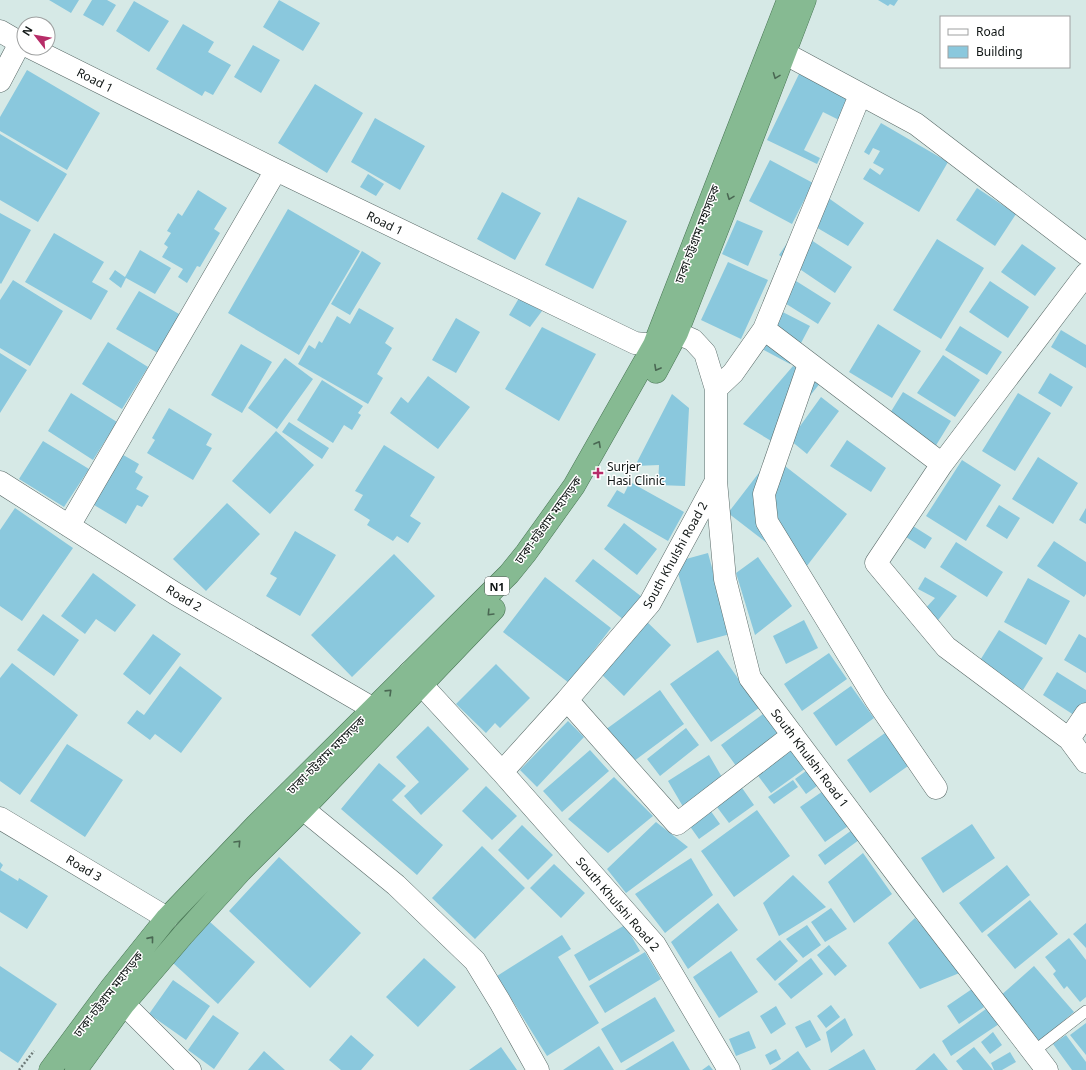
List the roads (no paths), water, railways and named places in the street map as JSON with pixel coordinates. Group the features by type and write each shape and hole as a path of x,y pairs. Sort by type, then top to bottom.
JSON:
{"highway":[{"name":"ঢাকা-চট্টগ্রাম মহাসড়ক","path":"50,1070 117,997 183,935 241,871 303,809 415,679 509,574 574,486 654,345 788,0"},
{"name":"ঢাকা-চট্টগ্রাম মহাসড়ক","path":"76,1070 117,997 168,918 255,826 372,708 415,679 505,598 538,560 566,522 621,434 677,333 805,0"}],"street":[{"name":"Road 1","path":"0,31 16,40"},
{"path":"784,53 916,124 1086,254"},
{"path":"0,80 17,56"},
{"name":"Road 1","path":"47,56 276,170 634,343 654,345"},
{"path":"654,345 677,333 693,340 705,353 716,389 733,373 764,329 860,95"},
{"path":"69,526 276,170"},
{"path":"1086,274 942,464 876,563 946,647 1069,739 1086,762"},
{"path":"764,329 942,464"},
{"path":"809,364 764,494 768,522 876,700 936,788"},
{"name":"South Khulshi Road 1","path":"716,389 716,480 725,579 750,678 908,889 1047,1070"},
{"name":"South Khulshi Road 2","path":"502,772 567,700 650,603 716,480"},
{"name":"Road 2","path":"0,482 176,594 372,708"},
{"name":"South Khulshi Road 2","path":"415,679 502,772 655,945 729,1070"},
{"path":"567,700 677,824 793,735"},
{"path":"1069,739 1086,714"},
{"path":"303,809 396,885 476,961 538,1070"},
{"name":"Road 3","path":"0,818 168,918"},
{"path":"117,997 190,1070"}],"lane":[{"path":"1033,1052 1086,1011"}],"place":[{"name":"Surjer Hasi Clinic","path":"598,473"}]}
